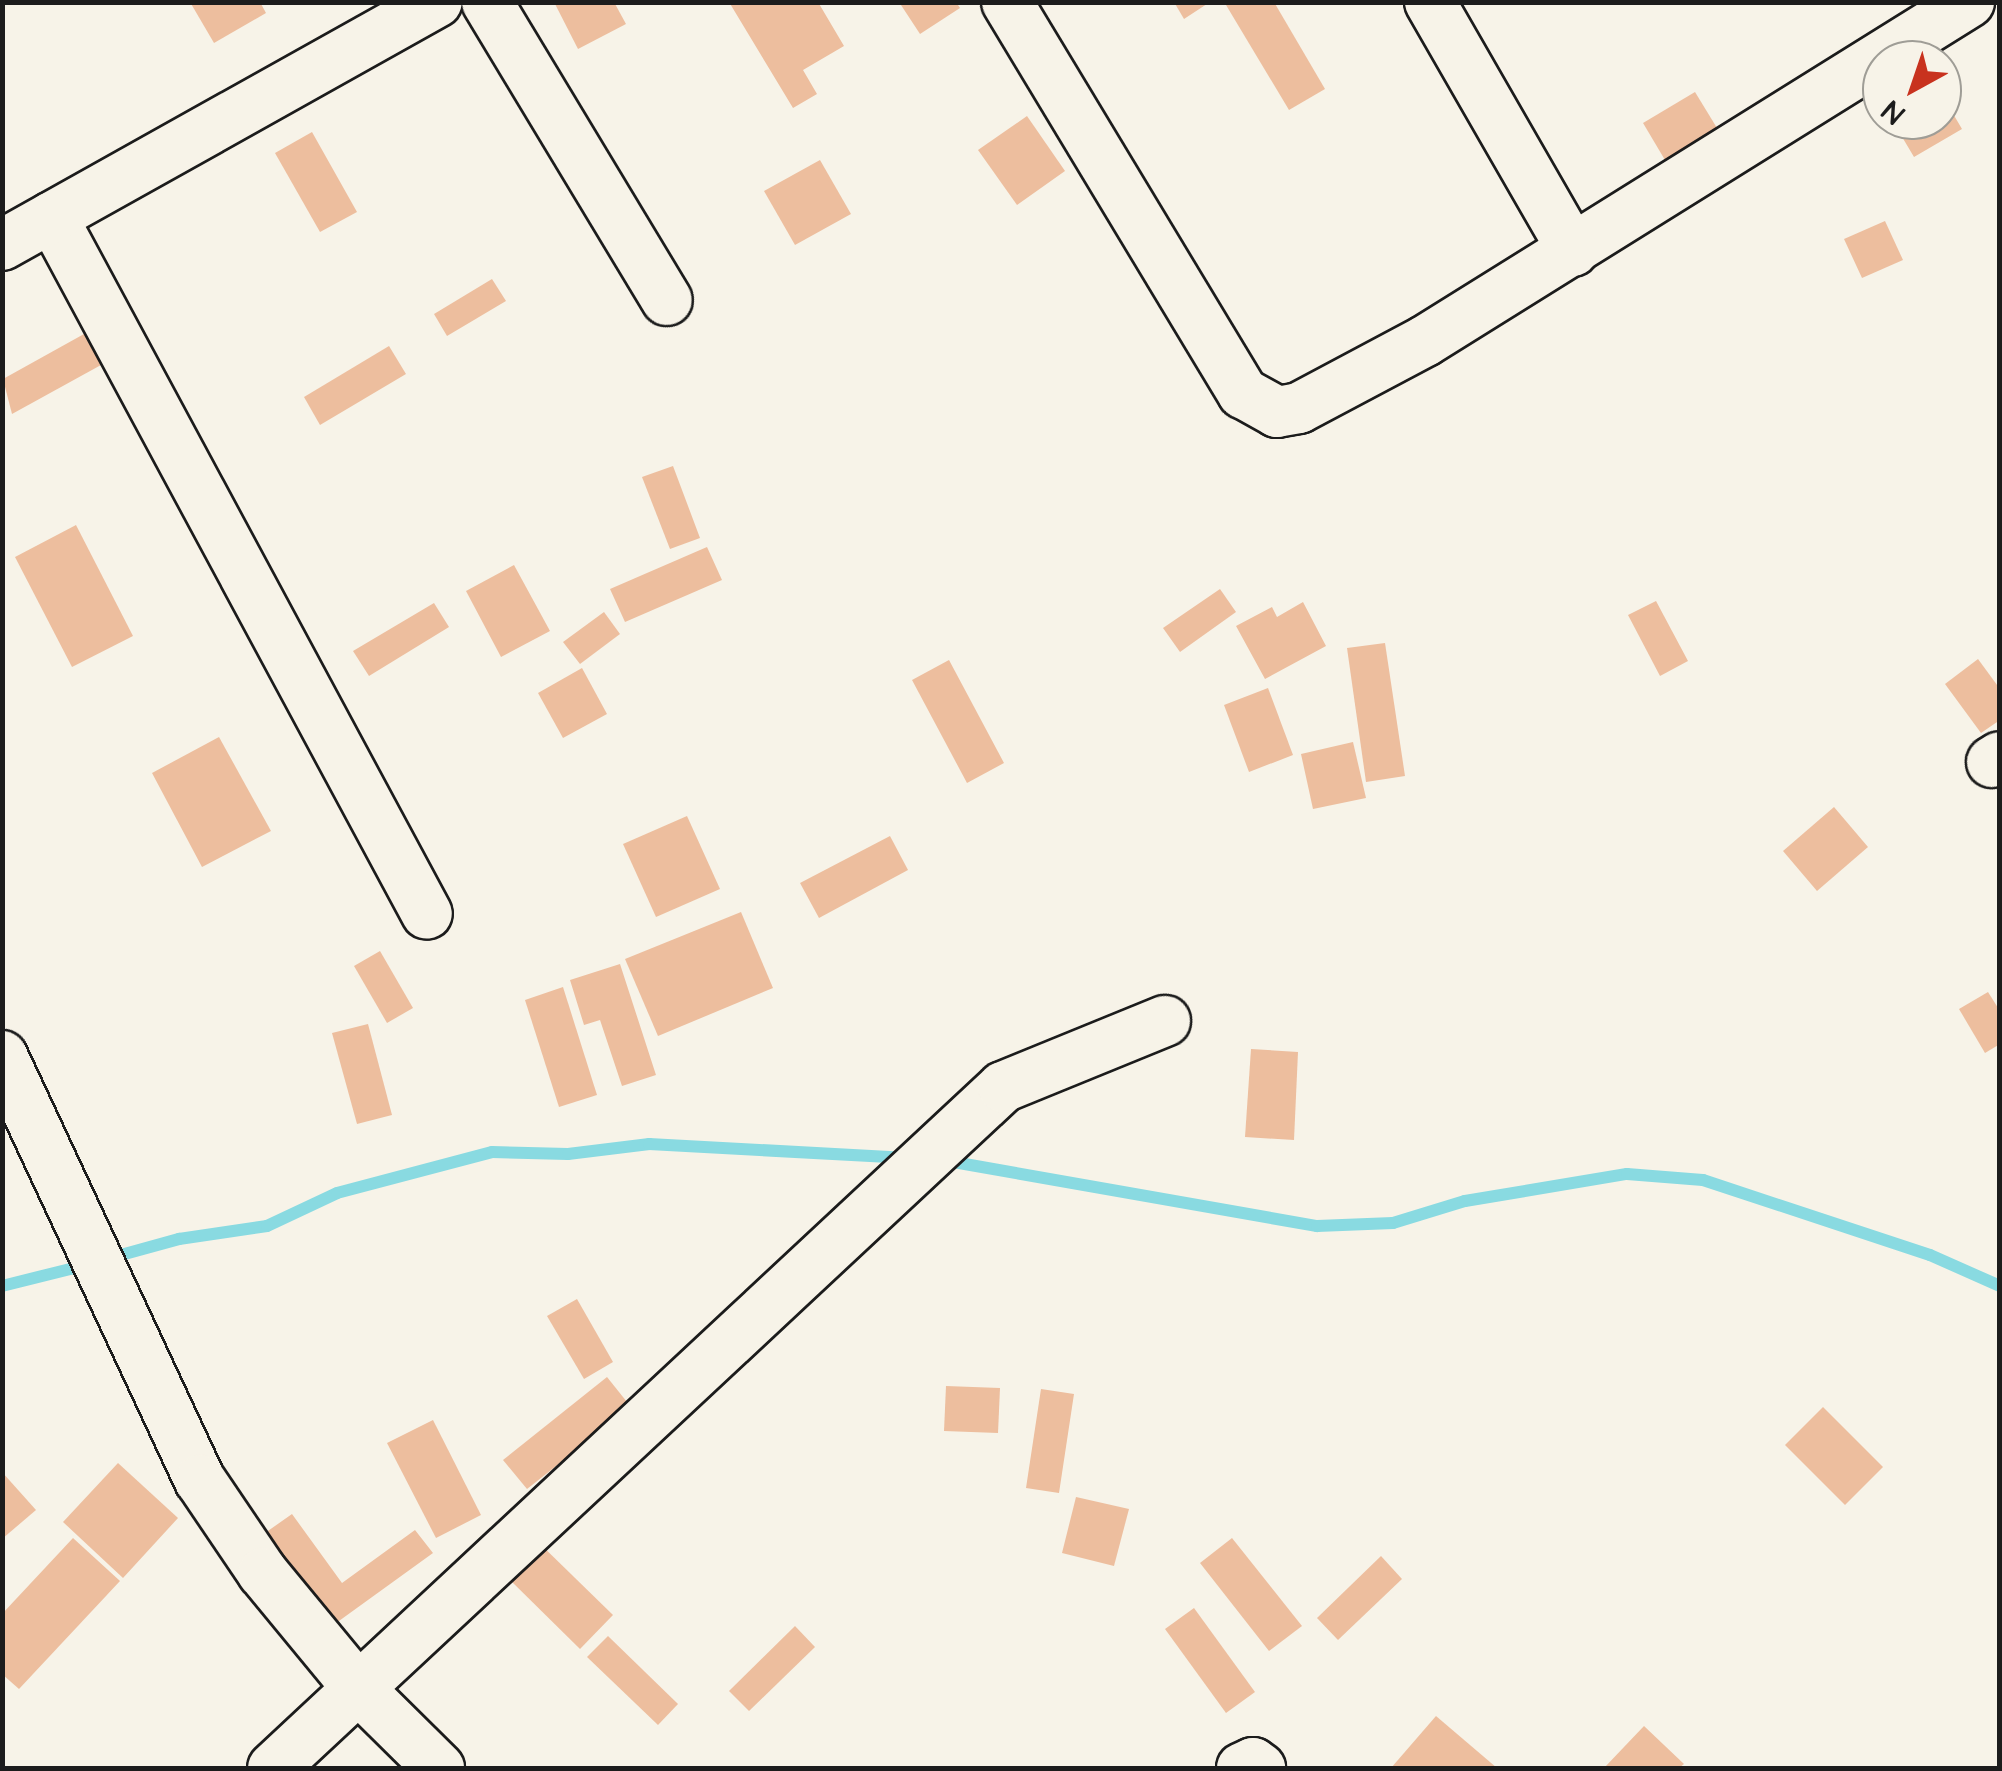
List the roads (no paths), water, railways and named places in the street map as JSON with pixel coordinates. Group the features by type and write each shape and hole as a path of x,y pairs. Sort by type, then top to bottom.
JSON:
{"street":[{"path":"2,245 437,2"},
{"path":"487,2 668,300"},
{"path":"1007,2 1150,246 1243,393 1261,408 1299,408 1573,251 1969,2"},
{"path":"1430,2 1573,251"},
{"path":"52,218 427,914"},
{"path":"273,1768 356,1686 1003,1087 1164,1021"},
{"path":"2,1056 200,1480 263,1573 356,1686 439,1768"},
{"path":"1242,1768 1253,1762 1260,1768"}],"waterway":[{"path":"110,1258 179,1239 267,1226 337,1193 492,1152 568,1154 649,1144 908,1158"},
{"path":"942,1160 1317,1226 1393,1223 1465,1201 1627,1174 1703,1180 1930,1255 2000,1286"},
{"path":"2,1286 86,1265"}]}
